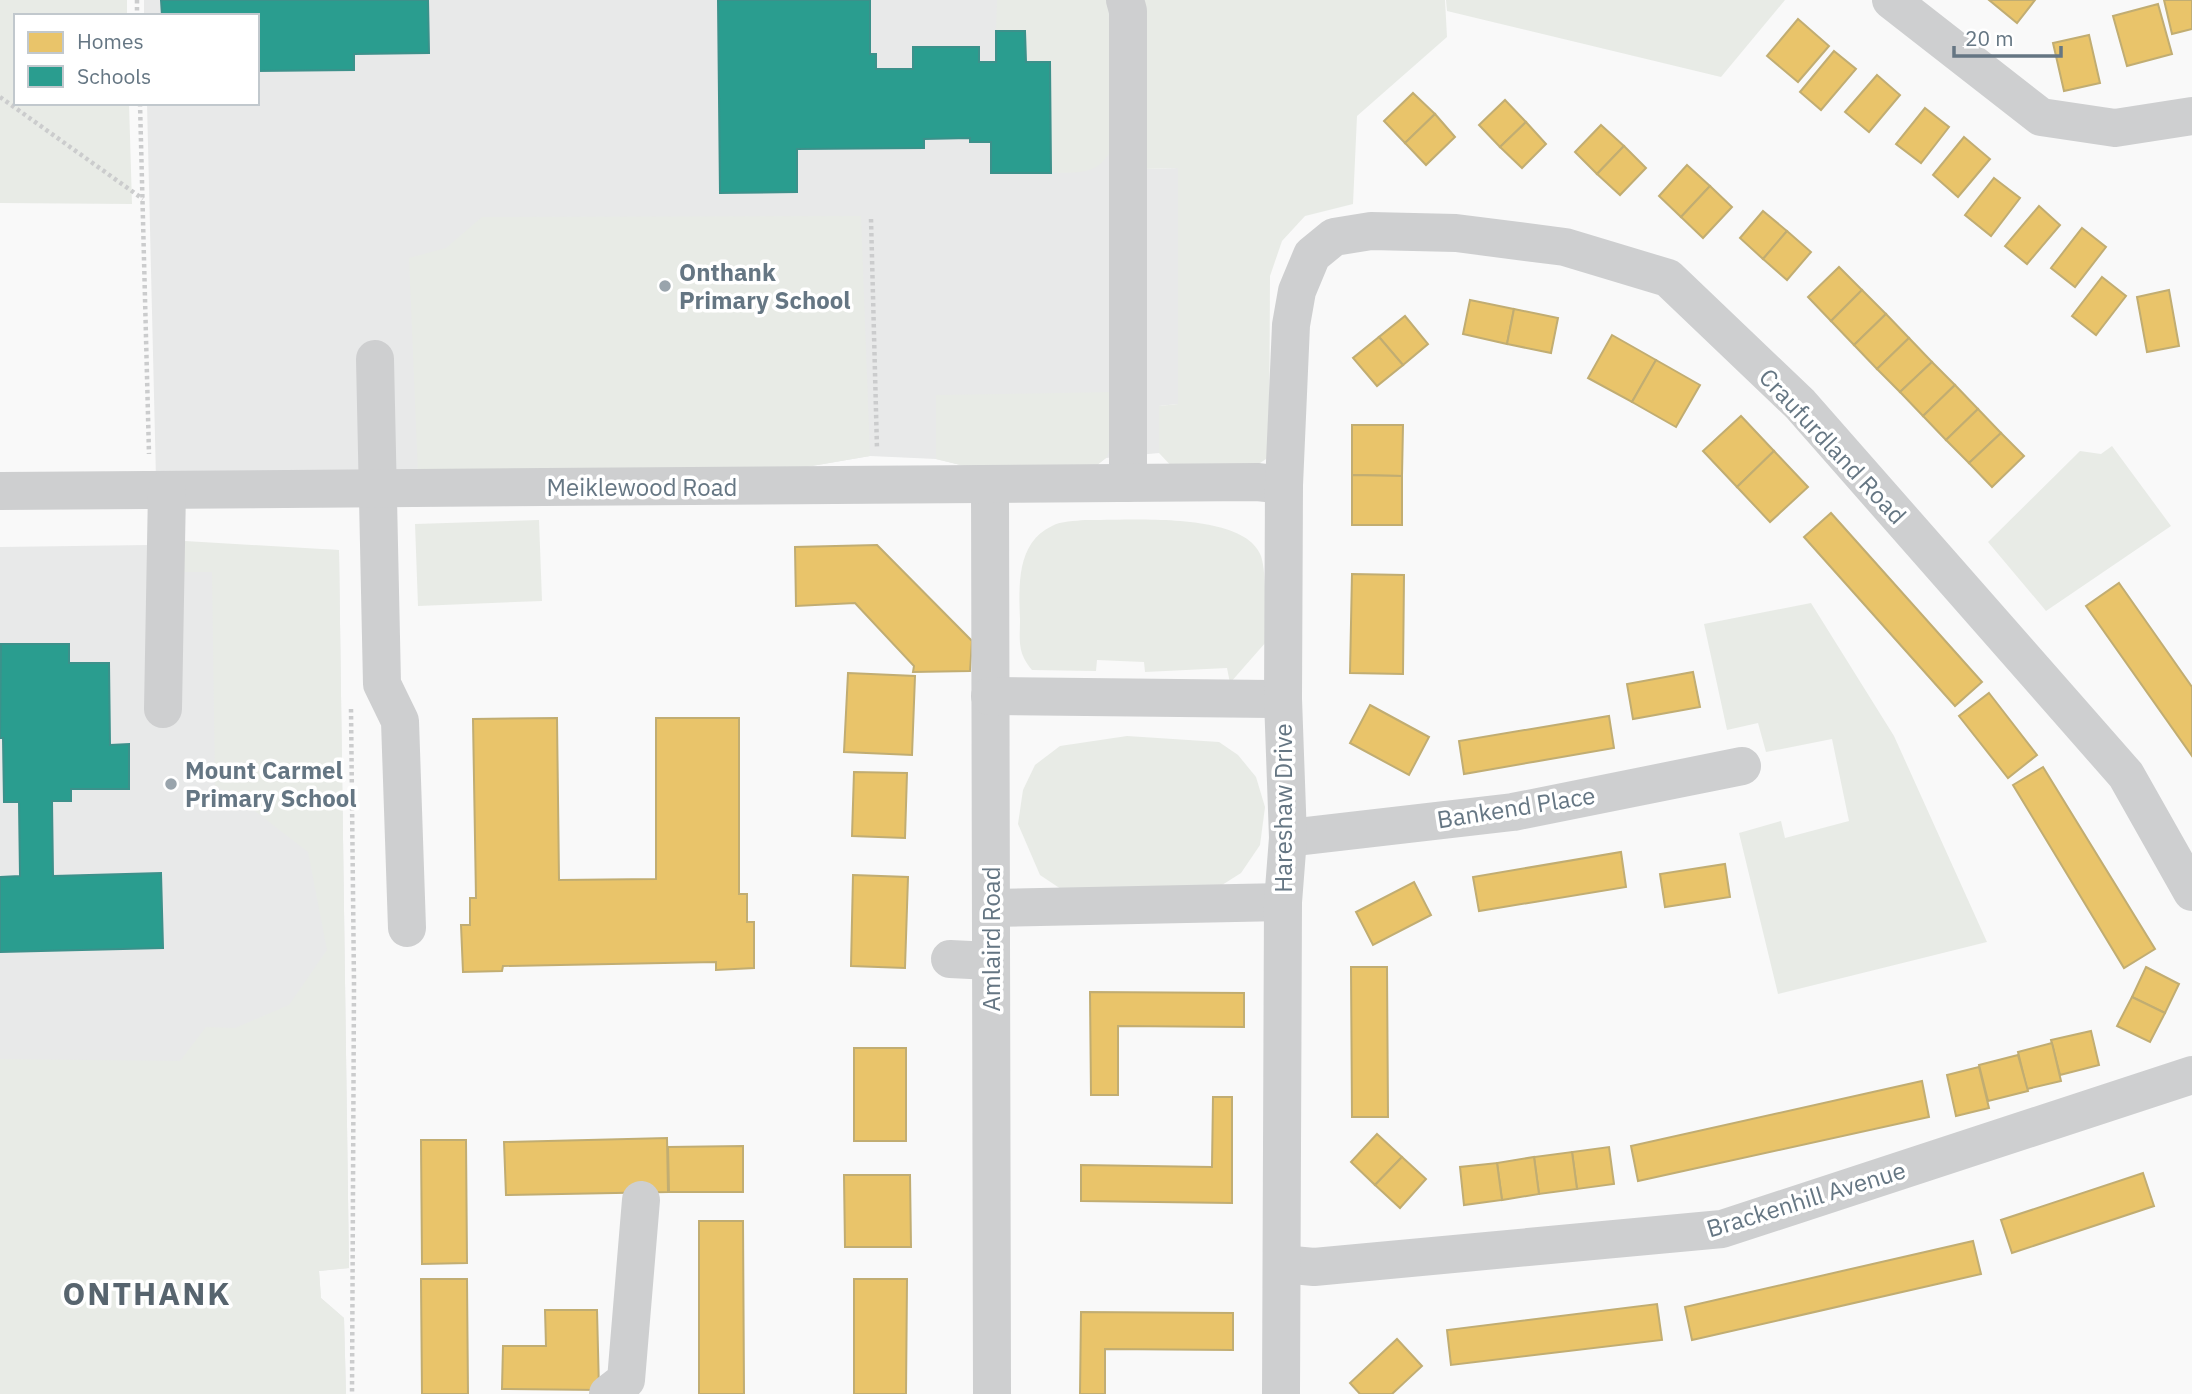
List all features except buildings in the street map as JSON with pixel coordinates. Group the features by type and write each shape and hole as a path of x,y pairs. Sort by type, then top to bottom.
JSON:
{"street":[{"path":"1125,0 1128,11 1129,120 1128,483"},
{"path":"1891,0 2041,117 2115,128 2192,116"},
{"name":"Craufurdland Road","path":"1334,237 1371,231 1456,233 1565,247 1668,278 1800,404 2126,775 2192,892"},
{"name":"Hareshaw Drive","path":"1282,1394 1283,902 1288,838 1283,699 1284,485 1291,325 1297,290 1312,255 1334,237"},
{"path":"375,359 382,684 400,721 407,928"},
{"name":"Meiklewood Road","path":"0,491 1257,482 1284,485"},
{"name":"Amlaird Road","path":"990,484 992,1394"},
{"path":"159,490 163,709"},
{"path":"990,695 1283,699"},
{"name":"Bankend Place","path":"1288,838 1513,812 1742,766"},
{"path":"991,908 1283,902"},
{"path":"950,959 991,961"},
{"name":"Brackenhill Avenue","path":"1282,1264 1314,1267 1721,1229 2192,1076"},
{"path":"608,1394 626,1380 641,1200"}],"path":[{"path":"0,97 143,199"},
{"path":"140,105 159,490"},
{"path":"871,219 878,485"},
{"path":"351,695 354,983 352,1394"}],"shaded area":[{"path":"0,0 127,0 127,14 14,14 14,105 129,105 132,204 0,203"},
{"name":"Onthank Primary School","path":"144,0 1140,0 1145,169 1178,168 1178,404 1159,406 1159,453 1106,458 1088,472 993,473 936,459 870,456 800,468 156,479 147,105 259,105 259,14 144,14"},
{"path":"997,0 1108,0 1115,143 1109,154 1096,167 1082,172 1051,173 1050,62 1026,62 1025,31 996,31"},
{"path":"1140,0 1445,0 1447,37 1357,116 1353,204 1305,216 1282,241 1270,276 1269,457 1251,469 1175,470 1159,453 1159,406 1178,404 1178,168 1144,169"},
{"path":"1446,0 1785,0 1721,77 1447,11"},
{"path":"861,216 870,456 800,468 418,474 409,258 446,248 482,217"},
{"path":"1115,392 1115,438 1106,458 1088,472 993,473 936,459 936,395"},
{"path":"2112,446 2171,526 2046,611 1988,542 2080,451 2101,454"},
{"path":"539,520 542,601 418,606 415,524"},
{"path":"1085,520 1181,521 1232,531 1250,541 1261,556 1263,564 1266,642 1230,683 1227,668 1145,672 1144,662 1097,660 1096,671 1032,670 1024,658 1020,640 1020,580 1026,554 1040,534 1052,526"},
{"path":"185,541 339,550 349,1268 319,1271 321,1298 344,1318 346,1394 0,1394 0,1059 180,1061 206,1027 235,1028 289,1005 327,950 308,852 251,808 215,785 212,572 181,572"},
{"name":"Mount Carmel Primary School","path":"149,545 339,550 349,1268 319,1271 321,1298 344,1318 346,1394 0,1394 0,547"},
{"path":"1811,603 1894,736 1987,942 1778,994 1739,833 1781,821 1785,838 1849,821 1832,739 1766,752 1758,723 1727,730 1704,624"},
{"path":"1127,736 1219,742 1238,755 1256,777 1265,807 1260,845 1241,873 1211,892 1064,891 1040,875 1018,824 1023,790 1035,765 1060,746"}],"place":[{"name":"Onthank Primary School","path":"665,286"},
{"name":"Mount Carmel Primary School","path":"171,784"}],"district":[{"name":"ONTHANK","path":"147,1293"}]}
